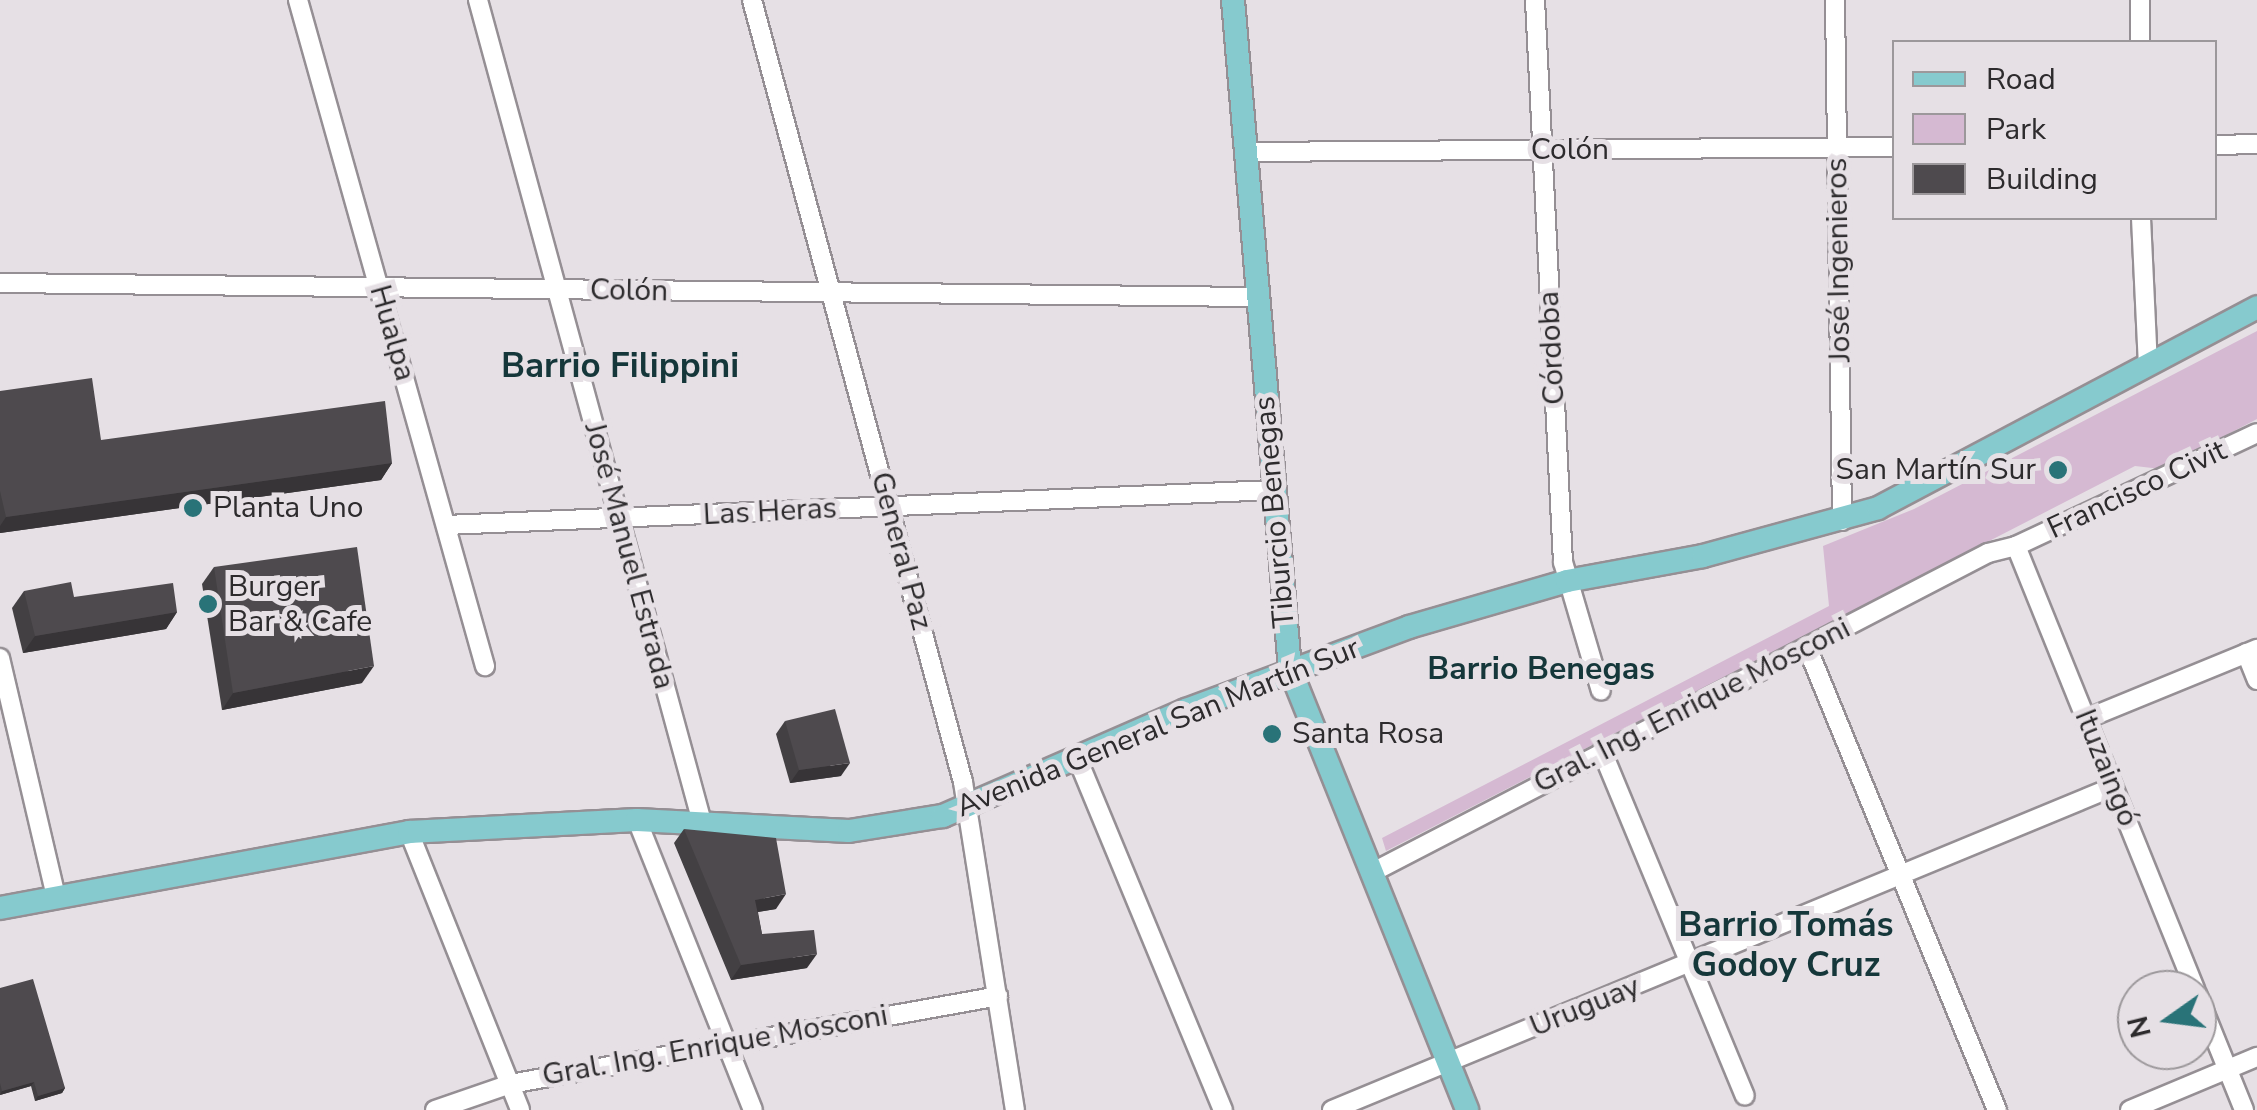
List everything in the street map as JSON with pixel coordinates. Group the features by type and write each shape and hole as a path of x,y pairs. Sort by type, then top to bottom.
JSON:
{"main road":[{"name":"Tiburcio Benegas","path":"1233,0 1290,669 1467,1110"},
{"name":"Avenida General San Martín Sur","path":"0,908 409,832 638,820 849,832 969,809 1290,669 1567,580 1842,521 1878,508 2257,307"}],"street":[{"name":"Hualpa","path":"298,0 486,666"},
{"name":"José Manuel Estrada","path":"478,0 702,822"},
{"name":"General Paz","path":"752,0 969,809 1015,1110"},
{"name":"Córdoba","path":"1535,0 1567,580 1602,691"},
{"name":"José Ingenieros","path":"1836,0 1842,521"},
{"path":"2140,0 2140,40"},
{"path":"2217,144 2257,144"},
{"name":"Colón","path":"1246,152 1892,148"},
{"path":"2141,220 2148,364"},
{"name":"Colón","path":"0,284 1258,297"},
{"name":"Francisco Civit","path":"2016,546 2257,433"},
{"name":"Las Heras","path":"446,525 1272,490"},
{"name":"Gral. Ing. Enrique Mosconi","path":"1370,873 1988,553 2016,546"},
{"name":"Ituzaingó","path":"2016,546 2187,970"},
{"path":"1806,646 1996,1110"},
{"path":"2086,719 2252,651 2257,680"},
{"path":"0,658 56,896"},
{"path":"1602,751 1746,1096"},
{"path":"1078,760 1223,1110"},
{"name":"Uruguay","path":"1332,1110 1900,878 2114,786"},
{"path":"638,820 753,1110"},
{"path":"409,832 520,1110"},
{"name":"Gral. Ing. Enrique Mosconi","path":"435,1110 510,1084 726,1042 998,996"},
{"name":"Ituzaingó","path":"2217,1043 2244,1110"},
{"path":"2130,1110 2257,1058"}],"green space":[{"path":"2257,331 2257,419 2161,469 2135,466 1386,851 1382,838 1829,606 1823,546 1914,509"}],"building":[{"path":"92,378 101,440 385,401 392,463 6,517 0,491 0,391"},
{"path":"357,547 374,666 233,693 214,567"},
{"path":"71,582 74,597 173,583 177,612 35,636 24,591"},
{"path":"835,709 850,763 799,770 785,721"},
{"path":"684,829 776,838 786,894 755,900 762,934 814,930 817,954 741,965"},
{"path":"33,979 65,1088 38,1096 34,1082 2,1091 0,1083 0,988"}],"place":[{"name":"San Martín Sur","path":"2058,470"},
{"name":"Planta Uno","path":"193,508"},
{"name":"Burger Bar & Cafe","path":"208,604"},
{"name":"Santa Rosa","path":"1272,734"}],"district":[{"name":"Barrio Filippini","path":"620,366"},
{"name":"Barrio Benegas","path":"1541,669"},
{"name":"Barrio Tomás Godoy Cruz","path":"1786,945"}]}
